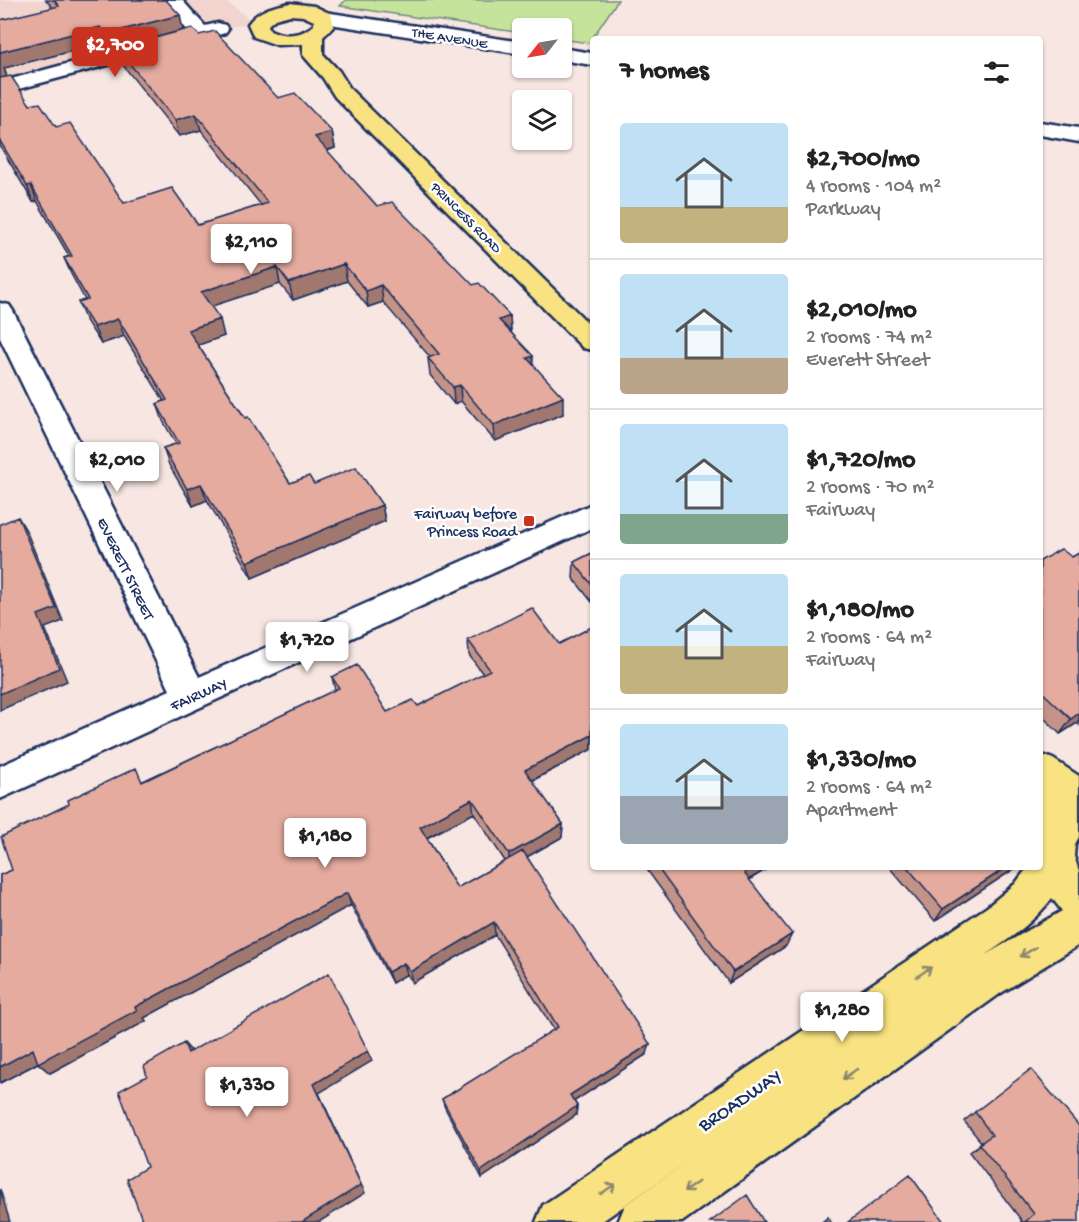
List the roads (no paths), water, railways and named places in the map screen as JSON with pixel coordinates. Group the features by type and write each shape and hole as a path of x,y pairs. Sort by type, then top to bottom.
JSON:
{"main road":[{"path":"252,0 270,8 307,10 319,28 293,40 275,39"},
{"name":"PRINCESS ROAD","path":"270,8 258,24 261,33 275,39 309,74 342,93 590,340"},
{"name":"PRINCESS ROAD","path":"319,28 313,55 332,75 342,93"},
{"path":"1043,772 1079,797"},
{"path":"1058,829 1062,880 1079,900"},
{"name":"BROADWAY","path":"1043,864 1058,829"},
{"name":"BROADWAY","path":"560,1222 1001,921 1029,897 1041,870"},
{"path":"642,1222 986,978 1079,923"}],"street":[{"path":"0,88 210,31 172,0"},
{"name":"THE AVENUE","path":"319,28 378,26 512,46"},
{"path":"572,56 590,59"},
{"path":"1043,129 1079,135"},
{"name":"EVERETT STREET","path":"0,311 191,697"},
{"name":"FAIRWAY","path":"0,783 590,516"}],"place":[{"name":"Fairway before Princess Road","path":"529,521"}]}
